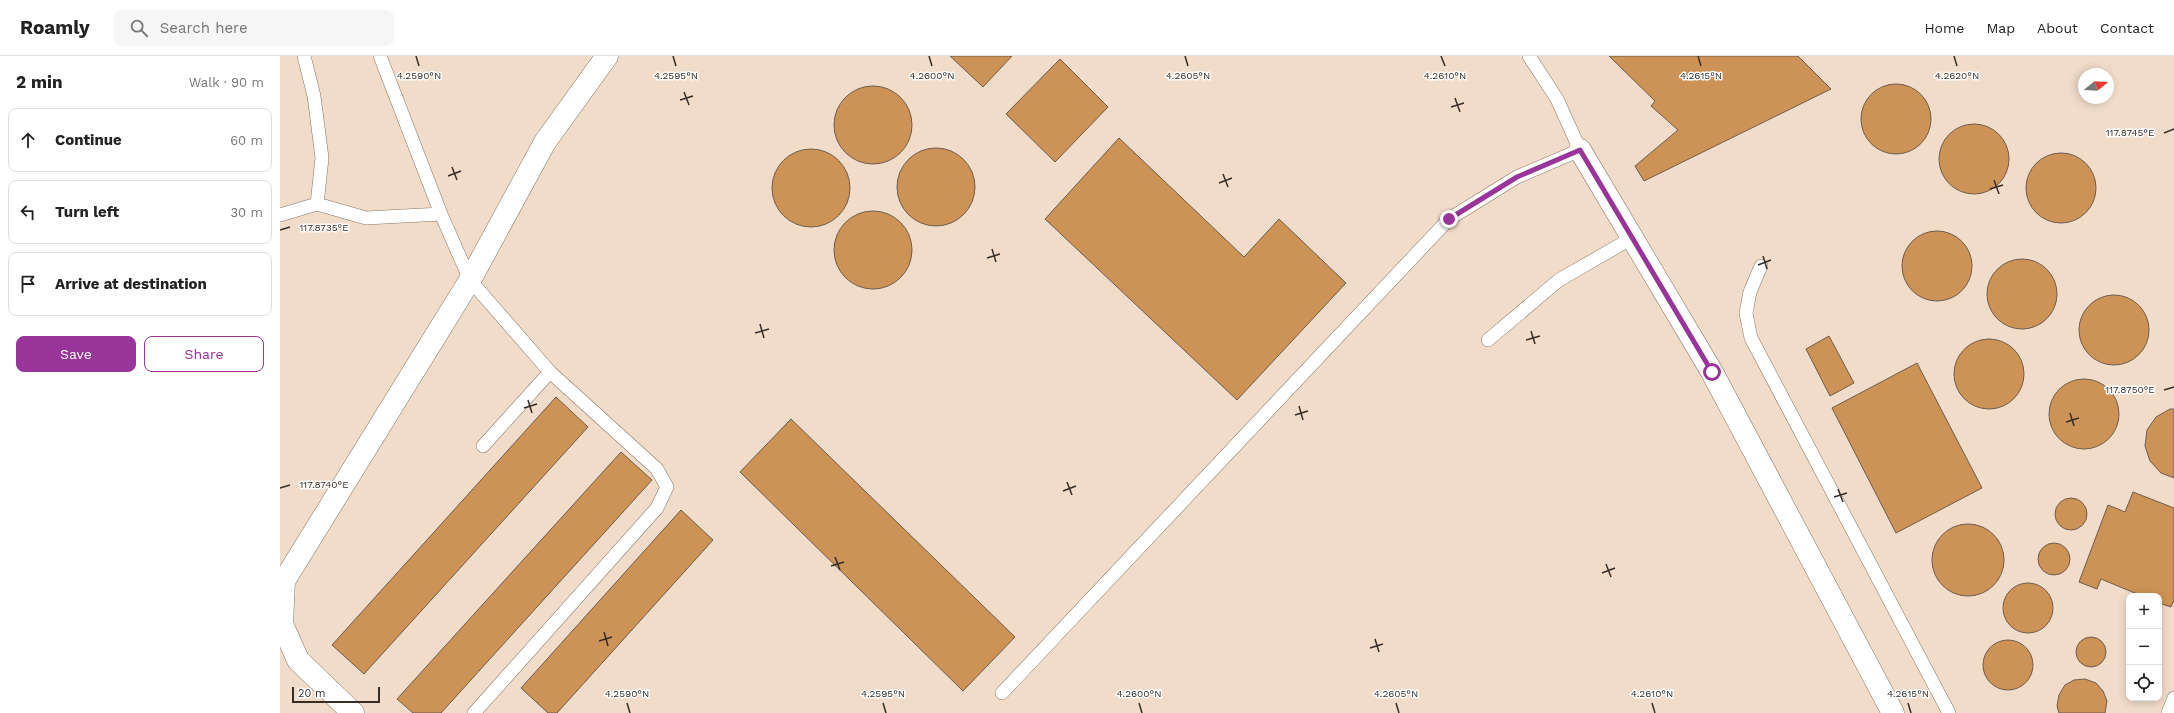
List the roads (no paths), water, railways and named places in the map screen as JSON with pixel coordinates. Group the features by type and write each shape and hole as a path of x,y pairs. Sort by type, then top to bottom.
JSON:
{"street":[{"path":"352,713 298,660 282,624 284,582 470,280 545,142 607,56"},
{"path":"1580,150 1712,372 1893,713"}],"lane":[{"path":"304,56 314,96 322,158 317,204"},
{"path":"380,56 441,214 470,280 550,372 657,469 667,488 657,508 474,713"},
{"path":"1002,693 1449,219 1517,177 1580,150 1557,99 1529,56"},
{"path":"280,215 317,204 366,218 441,214"},
{"path":"1488,340 1559,280 1632,238"},
{"path":"1761,266 1750,292 1746,314 1751,338 1949,713"},
{"path":"483,446 550,372"},
{"path":"2168,713 2174,698"}]}
